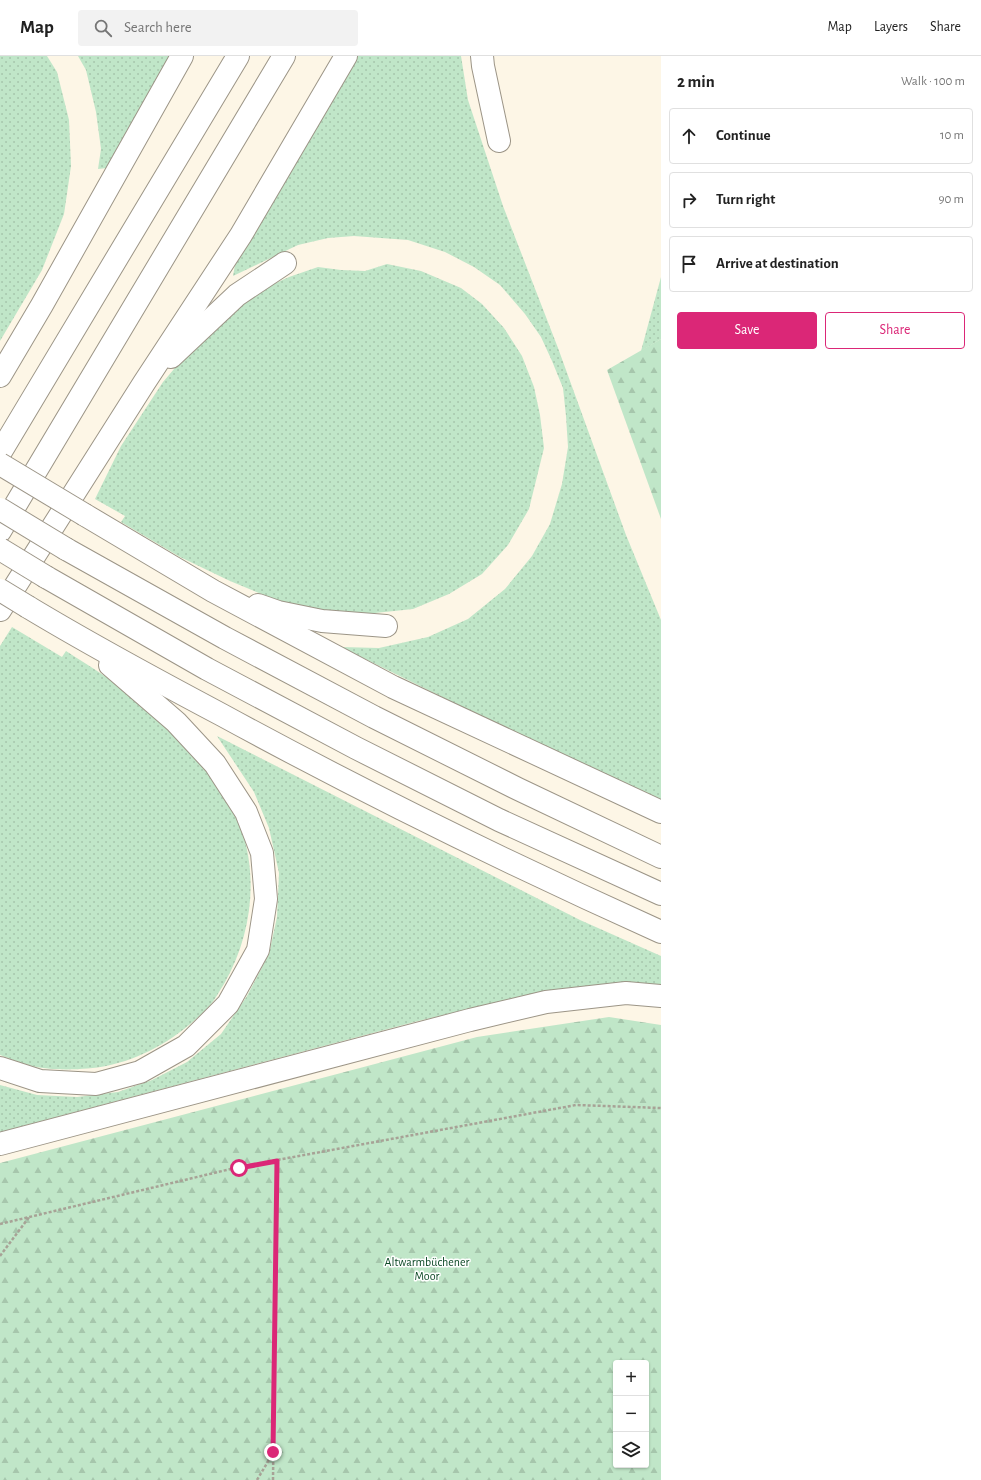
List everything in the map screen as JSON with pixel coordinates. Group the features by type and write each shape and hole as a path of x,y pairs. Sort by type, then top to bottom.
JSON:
{"highway":[{"path":"0,376 42,305 182,56"},
{"path":"0,453 238,56"},
{"path":"0,531 284,56"},
{"path":"0,610 144,383 241,235 346,56"},
{"path":"482,56 499,141"},
{"path":"144,383 237,295 285,263"},
{"path":"0,464 213,591 393,687 661,812"},
{"path":"0,509 66,549 225,638 374,717 525,793 661,857"},
{"path":"0,549 207,669 356,748 499,820 661,894"},
{"path":"0,590 80,638 302,758 492,854 661,932"},
{"path":"213,591 278,612 322,621 386,626"},
{"path":"0,1068 40,1081 96,1084 140,1072 186,1046 228,1004 258,950 266,899 262,853 246,812 215,764 176,722 80,638"},
{"path":"0,1144 470,1020 546,1002 626,993 661,996"}],"path":[{"path":"0,1224 239,1168 576,1105 661,1108"},
{"path":"273,1480 277,1161"},
{"path":"0,1256 30,1216"},
{"path":"256,1480 273,1452"}],"green space":[{"path":"0,56 47,56 57,72 69,120 71,166 64,214 42,270 0,341"},
{"path":"78,56 169,56 107,168 98,169 101,149 96,112 86,70"},
{"path":"356,56 461,56 468,100 503,206 558,348 626,535 661,620 661,801 527,739 341,647 379,648 428,637 468,619 505,589 532,556 550,524 562,484 568,447 563,388 541,337 525,314 500,285 474,267 445,252 408,240 354,236 328,238 298,245 233,276 235,265"},
{"path":"387,264 421,271 461,288 482,304 504,328 522,356 534,387 540,415 544,448 529,509 508,545 482,574 449,594 413,609 375,613 328,613 281,602 230,581 180,557 121,522 125,516 95,499 121,446 163,382 191,349 252,294 289,277 318,267 365,271"},
{"path":"661,277 661,339 641,351"},
{"path":"661,339 661,519 607,370"},
{"path":"12,627 62,657 66,651 121,687 138,700 167,727 197,759 223,794 241,828 247,847 251,887 246,927 241,947 233,966 216,997 200,1015 176,1035 150,1051 106,1066 79,1069 49,1069 32,1066 0,1055 0,646"},
{"path":"217,736 580,920 661,956 661,985 529,995 418,1021 0,1132 0,1085 37,1095 77,1097 118,1092 152,1080 187,1062 221,1034 247,996 269,954 277,917 279,873 269,828 254,792"},
{"name":"Altwarmbüchener Moor","path":"609,1017 661,1025 661,1480 0,1480 0,1163 477,1037"}],"route":[{"path":"239,1168 277,1161 273,1452"}]}
